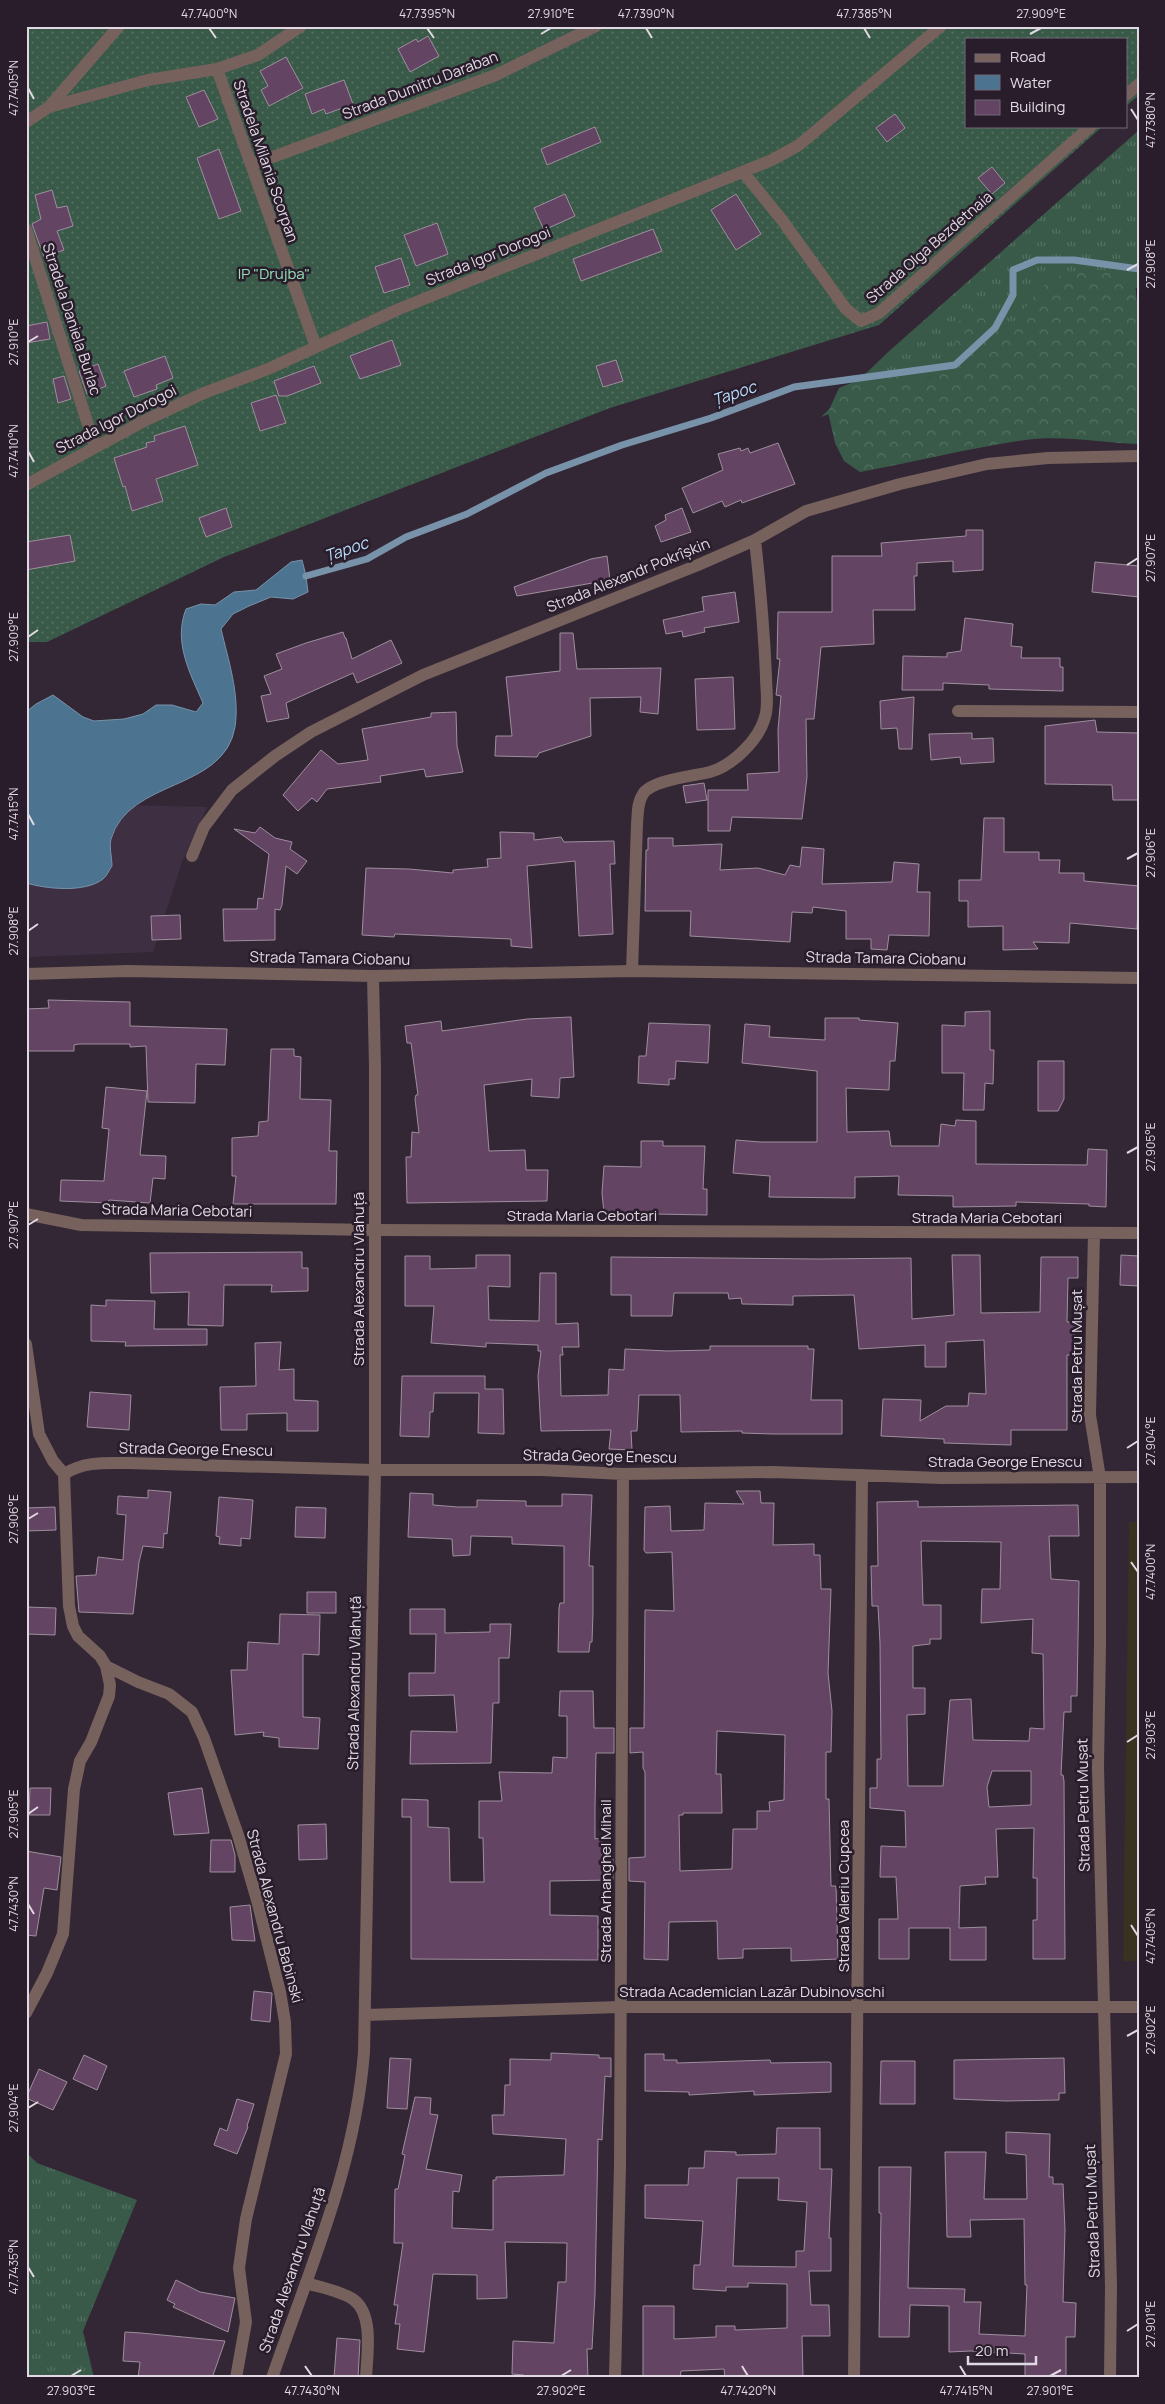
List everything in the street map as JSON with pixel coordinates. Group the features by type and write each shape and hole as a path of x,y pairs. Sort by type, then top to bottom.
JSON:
{"street":[{"path":"26,122 49,107 119,26"},
{"path":"49,107 148,80 217,70 258,55 301,26"},
{"name":"Strada Dumitru Daraban","path":"251,165 496,75 596,26"},
{"name":"Strada Igor Dorogoi","path":"26,485 144,421 204,393 268,369 399,308 772,160 799,145 942,26"},
{"name":"Stradela Milania Scorpan","path":"217,70 280,251 316,347"},
{"path":"1128,93 1139,84"},
{"name":"Strada Olga Bezdetnaia","path":"743,172 782,220 846,309 861,321 879,313 1089,128"},
{"name":"Stradela Daniela Burlac","path":"26,229 95,446"},
{"name":"Strada Alexandr Pokrîșkin","path":"192,856 204,827 232,790 275,756 311,732 423,675 755,540 792,518 828,504 968,468 1048,458 1139,456"},
{"path":"632,971 638,804 643,794 648,789 663,783 712,772 726,764 750,744 766,717 764,623 755,540"},
{"path":"958,711 1139,712"},
{"name":"Strada Tamara Ciobanu","path":"26,974 127,971 373,976 632,971 1139,978"},
{"name":"Strada Аlexandru Vlahuță","path":"272,2378 331,2215 351,2135 362,2079 365,2015 375,1470 374,1230 376,1067 373,976"},
{"name":"Strada Maria Cebotari","path":"26,1214 81,1225 374,1230 1139,1233"},
{"name":"Strada Petru Mușat","path":"1094,1233 1090,1415 1100,1478 1098,1767 1111,2286 1110,2378"},
{"path":"26,1344 39,1434 53,1460 64,1474"},
{"name":"Strada George Enescu","path":"64,1474 76,1466 90,1463 375,1470 542,1470 623,1474 773,1472 941,1478 1139,1477"},
{"name":"Strada Alexandru Babinski","path":"64,1474 69,1606 73,1626 78,1636 100,1656 106,1666 138,1682 169,1694 192,1712 204,1738 238,1835 257,1900 280,1992 285,2022 286,2054 246,2219 239,2268 246,2322 236,2378"},
{"name":"Strada Arhanghel Mihail","path":"615,2378 620,2007 623,1474"},
{"name":"Strada Valeriu Cupcea","path":"854,2378 862,1475"},
{"path":"26,2013 48,1973 63,1934 74,1789 80,1761 91,1742 109,1696 110,1685 106,1666"},
{"name":"Strada Academician Lazăr Dubinovschi","path":"365,2015 620,2007 1139,2007"},
{"path":"306,2283 353,2299 360,2306 365,2317 367,2331 366,2378"}],"shaded area":[{"path":"89,804 207,807 182,862 153,952 26,957 26,855"},
{"path":"1129,1522 1139,1522 1139,1961 1123,1961"}],"green space":[{"name":"IP \"Drujba\"","path":"26,26 1139,26 1139,95 1128,104 1128,38 965,38 965,128 1101,128 879,325 610,408 224,557 47,642 26,642"},
{"path":"1139,130 1139,287 926,379 821,417 887,353"},
{"path":"1107,270 1123,274 1135,283 1138,311 1139,444 1067,439 1025,440 860,472 844,461 835,443 828,412 839,388 861,380 883,377 923,380 933,376 940,371 950,357 955,342 955,326 974,305 986,316 995,331 1014,326 1032,298 1050,281 1062,275 1075,272"},
{"path":"26,2152 37,2163 137,2200 83,2331 94,2378 26,2378"}],"water":[{"path":"302,560 308,592 293,599 271,597 249,606 233,614 221,629 236,702 235,727 227,748 214,763 196,775 136,805 121,819 111,839 112,866 103,879 76,888 44,887 26,883 26,712 53,695 83,717 94,721 124,719 143,714 156,705 172,705 196,712 203,703 188,669 182,645 182,621 186,609 201,604 215,605 234,592 256,590 291,562"}],"building":[{"path":"428,36 439,56 410,72 398,49 416,39 418,42"},
{"path":"286,57 303,88 269,106 261,90 268,86 260,71"},
{"path":"344,80 353,104 326,114 324,109 312,114 305,94"},
{"path":"204,90 218,119 199,127 186,97"},
{"path":"895,114 905,128 887,142 876,128"},
{"path":"595,127 601,142 547,165 541,149"},
{"path":"219,149 241,211 219,219 197,158"},
{"path":"992,167 1005,183 992,194 978,178"},
{"path":"52,190 57,208 67,206 73,226 57,231 64,250 44,257 32,224 41,219 35,195"},
{"path":"565,194 575,216 544,230 534,208"},
{"path":"736,194 761,234 736,250 711,210"},
{"path":"437,223 448,254 416,266 404,235"},
{"path":"653,229 662,251 581,281 573,259"},
{"path":"401,258 410,285 384,293 375,267"},
{"path":"47,322 50,339 26,343 26,326"},
{"path":"392,340 401,365 360,379 350,356"},
{"path":"165,356 173,378 156,385 157,389 134,397 124,371"},
{"path":"616,360 623,381 603,387 596,366"},
{"path":"98,364 106,386 87,394 79,371"},
{"path":"314,366 321,383 287,396 279,396 274,381"},
{"path":"64,376 71,399 58,403 53,379"},
{"path":"276,395 286,423 260,431 251,403"},
{"path":"185,426 198,465 156,479 163,501 132,511 114,458 147,447 146,443 155,441 154,436"},
{"path":"778,443 795,484 742,503 741,500 725,507 722,501 693,513 682,488 723,470 718,454 740,448 741,451 748,448 750,453"},
{"path":"226,508 232,527 206,537 199,518"},
{"path":"682,508 691,532 661,542 655,526 666,520 665,515"},
{"path":"966,530 983,530 983,570 953,572 953,561 917,563 917,576 914,576 915,610 873,610 874,644 821,647 814,719 806,719 807,777 802,819 732,817 730,831 708,831 708,790 748,790 747,774 779,772 778,730 781,696 776,695 780,659 777,659 778,612 832,612 832,556 882,556 881,543 966,536"},
{"path":"70,535 75,561 26,570 26,542"},
{"path":"607,556 610,580 517,596 514,587 591,559"},
{"path":"1095,562 1139,566 1139,597 1092,592"},
{"path":"735,592 739,622 704,628 705,632 683,637 682,631 666,634 663,620 704,611 702,597"},
{"path":"965,618 1013,624 1011,646 1022,647 1021,658 1060,658 1060,667 1063,667 1063,691 989,689 989,685 943,683 943,690 902,690 903,656 947,657 947,653 961,651"},
{"path":"343,632 352,659 391,640 402,663 357,683 353,673 286,703 289,718 267,722 261,696 271,694 264,676 282,669 276,654"},
{"path":"560,633 573,633 577,669 661,668 658,714 640,712 641,697 590,698 591,736 539,753 537,757 495,756 496,736 512,736 506,677 560,671"},
{"path":"733,677 735,729 697,730 695,679"},
{"path":"914,697 912,749 899,749 897,728 881,729 880,701"},
{"path":"456,712 457,746 463,772 426,777 424,769 380,776 381,782 327,789 317,802 312,798 298,811 283,795 321,750 338,764 368,760 362,729 431,717 431,713"},
{"path":"1095,720 1097,732 1139,733 1139,800 1113,800 1112,785 1045,784 1045,726"},
{"path":"972,733 972,739 993,738 994,762 961,764 960,757 931,760 929,734"},
{"path":"704,783 707,800 686,803 683,786"},
{"path":"984,818 1004,818 1004,852 1039,852 1039,860 1060,860 1059,873 1084,873 1084,881 1139,886 1137,929 1070,923 1069,943 1033,942 1038,949 1003,950 1003,926 968,927 968,901 959,901 959,880 981,880"},
{"path":"260,827 275,838 292,842 290,849 307,861 297,874 286,866 282,905 280,910 275,909 275,940 224,941 223,909 257,909 258,898 263,899 269,854 234,829 255,833"},
{"path":"500,832 534,833 534,840 561,837 564,842 614,841 615,864 610,864 613,934 579,936 575,861 527,866 532,948 511,946 511,939 395,934 394,937 362,935 366,868 453,873 453,870 488,867 487,859 501,858"},
{"path":"648,838 673,838 673,846 722,844 720,870 758,868 785,875 790,865 800,867 802,847 824,849 822,884 892,882 894,862 919,864 917,892 930,892 929,936 889,935 887,950 871,949 871,939 846,939 846,911 813,907 812,913 792,912 790,942 690,936 691,911 645,911 646,850 648,850"},
{"path":"180,915 181,939 152,940 151,916"},
{"path":"48,1000 130,1002 130,1026 227,1029 225,1065 196,1064 195,1103 148,1102 146,1046 130,1047 130,1044 79,1044 74,1045 74,1051 26,1051 26,1009 49,1008"},
{"path":"990,1011 990,1050 994,1050 993,1084 985,1083 984,1110 963,1110 964,1073 942,1073 942,1025 965,1026 965,1012"},
{"path":"571,1017 574,1077 560,1078 559,1098 531,1096 532,1079 484,1085 489,1151 525,1150 526,1170 548,1170 547,1201 407,1203 406,1157 411,1157 412,1132 419,1133 415,1099 416,1095 418,1095 411,1043 407,1043 405,1026 441,1021 442,1031 527,1019"},
{"path":"825,1018 859,1018 859,1020 898,1023 895,1061 890,1061 889,1090 846,1088 847,1132 889,1131 891,1146 939,1146 941,1124 955,1126 956,1120 976,1121 976,1164 1087,1165 1088,1149 1107,1150 1106,1207 1089,1206 1089,1204 1016,1202 1016,1206 953,1207 953,1196 898,1195 899,1176 855,1177 855,1198 769,1197 770,1176 733,1173 736,1140 817,1142 817,1071 742,1063 745,1024 770,1026 769,1037 825,1040"},
{"path":"649,1023 710,1025 708,1063 676,1061 675,1079 669,1079 669,1085 638,1083 639,1056 646,1056"},
{"path":"271,1049 294,1049 294,1056 301,1057 300,1099 331,1100 329,1151 337,1151 336,1204 233,1204 236,1176 232,1176 232,1138 258,1136 259,1122 268,1121"},
{"path":"1038,1061 1064,1061 1064,1099 1058,1111 1038,1111"},
{"path":"106,1087 147,1091 140,1155 166,1156 165,1179 153,1178 150,1203 109,1200 108,1203 60,1201 61,1180 104,1181 109,1129 102,1128"},
{"path":"641,1141 663,1141 663,1146 705,1146 703,1189 707,1189 707,1215 604,1213 602,1193 604,1166 641,1167"},
{"path":"302,1252 302,1268 308,1268 308,1291 271,1292 272,1285 224,1285 223,1326 188,1325 189,1292 151,1293 150,1253"},
{"path":"476,1255 510,1255 510,1287 488,1286 489,1320 539,1321 540,1273 556,1273 556,1324 578,1323 579,1347 562,1347 563,1355 560,1355 561,1396 608,1395 609,1369 624,1370 625,1349 668,1351 710,1350 710,1346 808,1346 808,1349 814,1349 811,1400 842,1400 842,1434 773,1434 742,1433 742,1431 681,1432 680,1395 639,1395 637,1431 631,1431 632,1450 609,1449 611,1430 541,1431 538,1376 541,1351 538,1351 538,1345 486,1343 486,1347 431,1343 434,1306 405,1306 405,1256 430,1256 430,1269 476,1268"},
{"path":"952,1255 980,1255 981,1313 1040,1312 1041,1257 1078,1257 1078,1278 1068,1278 1067,1322 1075,1322 1074,1355 1067,1355 1067,1430 1011,1430 1011,1445 944,1443 944,1439 881,1436 883,1399 921,1400 920,1421 946,1406 968,1406 969,1393 986,1394 984,1340 946,1342 946,1367 925,1367 925,1345 859,1349 854,1295 793,1296 793,1305 742,1304 741,1298 729,1299 728,1293 674,1293 672,1316 631,1316 631,1295 611,1295 611,1257 911,1258 912,1319 954,1315"},
{"path":"1121,1255 1139,1256 1139,1286 1120,1285"},
{"path":"106,1300 155,1301 154,1329 207,1329 207,1345 125,1346 126,1342 91,1341 91,1305 106,1306"},
{"path":"281,1342 279,1370 294,1369 294,1400 318,1401 318,1431 287,1431 287,1413 247,1414 247,1430 221,1430 220,1387 256,1386 255,1343"},
{"path":"402,1376 485,1376 485,1389 503,1389 504,1434 478,1433 479,1393 434,1393 433,1412 430,1412 429,1437 400,1436"},
{"path":"90,1392 131,1395 129,1430 87,1427"},
{"path":"148,1490 171,1492 167,1534 164,1533 163,1548 143,1546 139,1562 133,1614 79,1612 76,1576 96,1575 98,1557 123,1560 126,1515 117,1514 118,1496 148,1498"},
{"path":"736,1491 760,1491 761,1503 774,1503 773,1545 814,1544 814,1555 820,1555 821,1589 831,1589 828,1673 832,1711 831,1752 826,1752 826,1799 829,1799 831,1886 836,1886 838,1959 791,1961 791,1948 743,1949 743,1958 718,1959 717,1921 669,1922 668,1960 644,1959 645,1882 629,1881 629,1858 645,1857 645,1772 643,1768 643,1752 630,1753 630,1728 644,1728 645,1610 674,1611 672,1552 646,1553 644,1550 645,1507 670,1506 671,1531 704,1530 705,1503 744,1504","holes":["717,1731 785,1735 784,1800 769,1802 770,1811 757,1811 757,1829 733,1829 732,1869 680,1871 679,1815 683,1815 683,1813 722,1813 721,1774 716,1774"]},
{"path":"410,1493 433,1494 433,1505 458,1507 477,1507 477,1500 526,1501 526,1506 562,1506 562,1494 592,1495 589,1566 593,1566 593,1613 592,1642 590,1642 589,1652 558,1652 559,1608 560,1603 564,1603 564,1546 512,1544 512,1537 471,1536 470,1555 453,1556 452,1539 408,1537"},
{"path":"219,1497 253,1500 250,1539 241,1538 241,1546 219,1544 220,1537 216,1536"},
{"path":"918,1501 918,1507 1078,1505 1079,1536 1049,1536 1051,1579 1079,1581 1077,1696 1071,1696 1071,1712 1064,1712 1061,1775 1063,1775 1064,1781 1065,1959 1033,1959 1033,1920 1037,1920 1037,1878 1033,1878 1034,1828 996,1829 998,1877 985,1877 986,1884 960,1886 959,1928 986,1927 986,1960 950,1960 950,1928 909,1928 909,1959 879,1959 879,1919 898,1919 896,1877 880,1877 881,1846 906,1847 905,1811 870,1808 870,1788 877,1788 877,1759 881,1759 880,1643 878,1606 872,1606 871,1566 878,1566 877,1502","holes":["921,1541 1001,1542 1000,1589 982,1589 981,1623 1033,1619 1032,1653 1043,1654 1044,1729 1030,1728 1029,1741 973,1740 971,1699 950,1700 943,1786 908,1786 907,1715 925,1714 925,1688 913,1688 913,1646 930,1644 930,1639 941,1639 941,1605 923,1605","992,1771 1031,1771 1031,1805 989,1807 987,1787"]},
{"path":"55,1507 56,1530 26,1531 26,1508"},
{"path":"296,1507 326,1508 325,1538 295,1537"},
{"path":"307,1592 336,1592 336,1613 307,1613"},
{"path":"26,1607 56,1608 55,1635 26,1634"},
{"path":"410,1609 445,1609 445,1633 490,1632 490,1624 511,1624 509,1658 499,1658 499,1703 493,1703 491,1763 410,1764 411,1731 457,1732 454,1695 409,1696 409,1673 435,1673 436,1634 410,1634"},
{"path":"280,1614 320,1615 319,1655 303,1654 303,1717 320,1718 318,1749 279,1747 279,1738 263,1736 264,1732 235,1735 231,1670 247,1670 248,1642 279,1644"},
{"path":"560,1691 593,1691 594,1728 614,1728 614,1753 596,1753 595,1806 595,1839 602,1838 602,1859 613,1859 613,1880 550,1881 550,1915 598,1916 598,1960 411,1959 411,1817 402,1817 402,1799 428,1800 428,1827 449,1828 450,1882 484,1882 483,1838 479,1838 479,1801 502,1801 499,1772 552,1773 553,1757 567,1758 567,1716 559,1716"},
{"path":"30,1788 51,1788 50,1815 29,1815"},
{"path":"202,1788 209,1833 174,1835 168,1793"},
{"path":"326,1824 327,1859 299,1860 298,1825"},
{"path":"211,1840 231,1840 235,1855 235,1872 210,1872"},
{"path":"26,1851 61,1857 57,1890 44,1888 36,1936 26,1935"},
{"path":"250,1905 255,1941 232,1940 230,1907"},
{"path":"254,1991 272,1993 270,2022 251,2020"},
{"path":"551,2053 599,2055 599,2058 611,2058 611,2077 605,2076 602,2140 598,2139 595,2294 592,2349 587,2349 588,2378 524,2378 524,2375 512,2374 513,2341 554,2343 558,2282 566,2282 567,2243 505,2242 507,2298 477,2299 477,2275 433,2274 424,2352 397,2349 400,2324 395,2324 398,2305 394,2305 403,2243 394,2243 395,2189 398,2189 405,2155 402,2154 415,2097 431,2098 430,2114 438,2115 426,2169 462,2175 459,2192 453,2191 452,2228 493,2230 493,2180 496,2180 496,2177 564,2175 566,2139 493,2134 492,2115 504,2115 505,2085 510,2085 510,2059 551,2060"},
{"path":"645,2054 664,2054 664,2060 677,2060 677,2063 770,2060 771,2063 829,2062 831,2063 831,2092 754,2095 754,2091 689,2095 689,2092 645,2091"},
{"path":"84,2055 107,2066 97,2090 73,2079"},
{"path":"390,2058 411,2059 407,2109 387,2108"},
{"path":"1064,2058 1065,2093 1059,2093 1059,2100 1006,2101 954,2099 954,2060"},
{"path":"881,2061 915,2061 915,2104 880,2104"},
{"path":"39,2069 67,2082 53,2110 26,2098"},
{"path":"237,2099 254,2104 248,2127 237,2154 214,2145 220,2128 227,2131"},
{"path":"777,2128 820,2128 820,2169 832,2169 829,2238 831,2238 831,2271 809,2271 811,2305 829,2305 830,2336 802,2336 803,2378 725,2377 724,2369 681,2371 680,2378 643,2378 643,2306 674,2306 674,2339 716,2337 716,2326 735,2326 735,2330 787,2328 787,2284 748,2283 748,2287 726,2287 726,2291 693,2289 694,2265 700,2265 703,2221 645,2218 645,2185 688,2185 689,2168 704,2168 705,2151 736,2152 736,2155 776,2154","holes":["737,2178 779,2178 778,2200 807,2202 804,2251 796,2251 796,2267 733,2266"]},
{"path":"1006,2132 1050,2134 1049,2177 1053,2177 1053,2184 1063,2184 1065,2230 1063,2302 1076,2303 1075,2337 1066,2337 1066,2378 1025,2378 1025,2354 971,2351 949,2352 949,2306 910,2305 909,2337 879,2337 881,2213 879,2213 879,2167 911,2167 908,2288 965,2289 964,2302 981,2302 979,2334 1025,2336 1027,2285 1025,2285 1024,2219 970,2220 971,2237 947,2237 945,2152 986,2152 984,2199 1027,2199 1026,2155 1006,2153"},
{"path":"176,2280 200,2292 235,2298 228,2332 173,2307 175,2304 167,2300"},
{"path":"125,2332 225,2341 212,2378 138,2378 140,2362 123,2361"},
{"path":"337,2338 360,2340 358,2378 334,2378"}],"waterway":[{"name":"Țapoc","path":"306,576 367,559 406,537 467,514 546,473 622,445 711,418 794,387 955,365 995,328 1013,295 1013,270 1037,260 1074,260 1139,269"}]}
